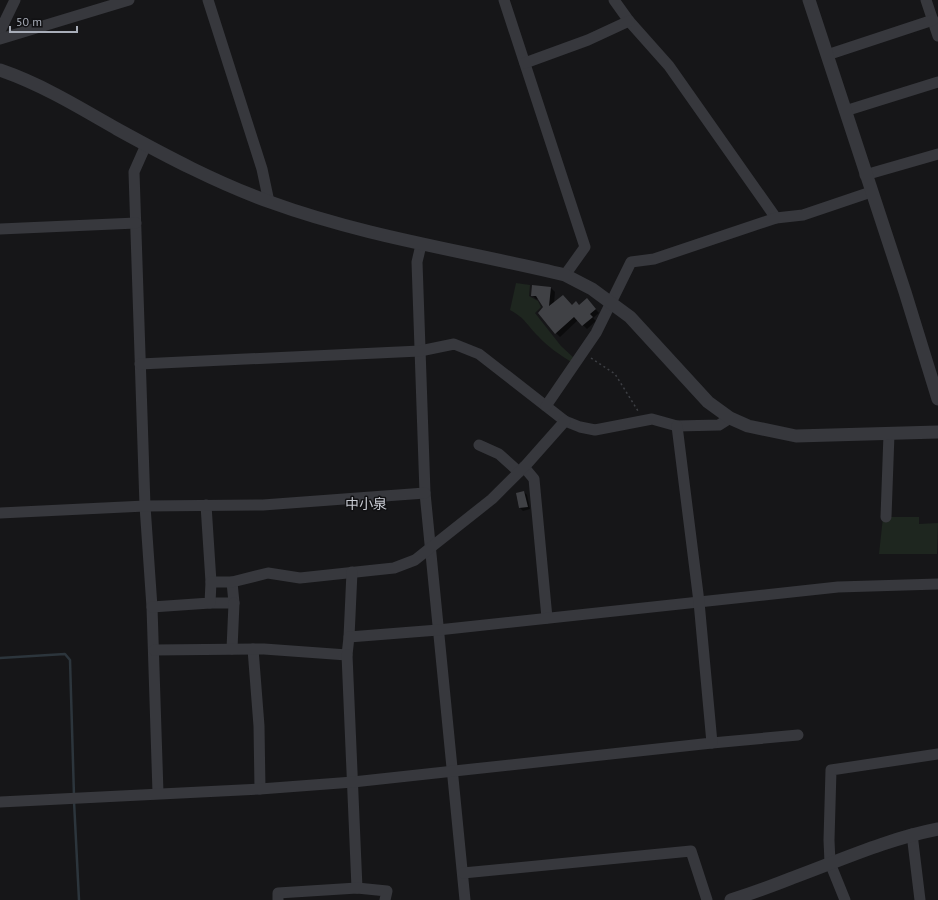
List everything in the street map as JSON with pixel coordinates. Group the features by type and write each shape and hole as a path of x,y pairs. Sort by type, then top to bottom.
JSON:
{"street":[{"path":"0,31 15,0"},
{"path":"0,39 129,0"},
{"path":"208,0 262,169 269,202"},
{"path":"504,0 585,247 565,275"},
{"path":"614,0 629,21 669,66 776,218"},
{"path":"926,0 938,36"},
{"path":"811,1 827,56 905,292 938,399"},
{"path":"827,56 933,20"},
{"path":"525,63 588,40 629,21"},
{"path":"0,70 52,92 146,145 208,176 269,202 358,231 565,275 592,289 630,317 708,402 730,418 748,426 796,436 938,432"},
{"path":"845,112 938,82"},
{"path":"146,145 134,172 145,506 154,650 158,793"},
{"path":"866,175 938,154"},
{"path":"546,406 596,333 631,262 654,259 776,218 803,215 871,192"},
{"path":"0,229 136,223"},
{"path":"421,245 417,262 425,493 465,900"},
{"path":"140,364 420,351 454,344 479,354 565,420 580,427 595,430 652,420 677,426 720,425 730,418"},
{"path":"211,582 232,582 268,573 300,578 394,568 415,560 492,499 521,470 565,420"},
{"path":"677,426 699,602 712,743"},
{"path":"886,517 889,434"},
{"path":"479,444 499,454 534,479 547,618"},
{"path":"0,513 145,506 263,505 425,493"},
{"path":"206,506 211,582 210,603"},
{"path":"352,572 347,655 356,888"},
{"path":"232,582 234,603 232,649"},
{"path":"349,637 438,630 838,587 938,584"},
{"path":"152,607 234,603"},
{"path":"154,650 253,649 347,655"},
{"path":"253,649 259,726 260,789"},
{"path":"0,802 260,789 353,782 798,735"},
{"path":"845,900 830,863 829,840 831,770 938,754"},
{"path":"731,900 912,834 938,829"},
{"path":"912,834 920,900"},
{"path":"463,873 690,851 707,900"},
{"path":"278,900 278,894 356,888 373,894 387,891 385,900"}],"path":[{"path":"583,353 615,374 643,421"}],"shaded area":[{"path":"516,283 530,285 529,296 538,301 541,307 535,313 561,346 574,358 573,363 550,347 523,319 510,310"},
{"path":"883,517 919,517 919,524 938,523 937,554 879,554"}],"building":[{"path":"532,285 551,287 549,306 563,295 572,305 576,301 579,305 587,298 596,309 590,314 593,317 582,326 574,317 555,334 538,313 543,307 536,296 531,296"},
{"path":"524,491 528,507 519,508 516,493"}],"waterway":[{"path":"0,658 65,654 70,660 74,796"},
{"path":"74,801 79,900"}],"district":[{"name":"中小泉","path":"366,504"}]}
